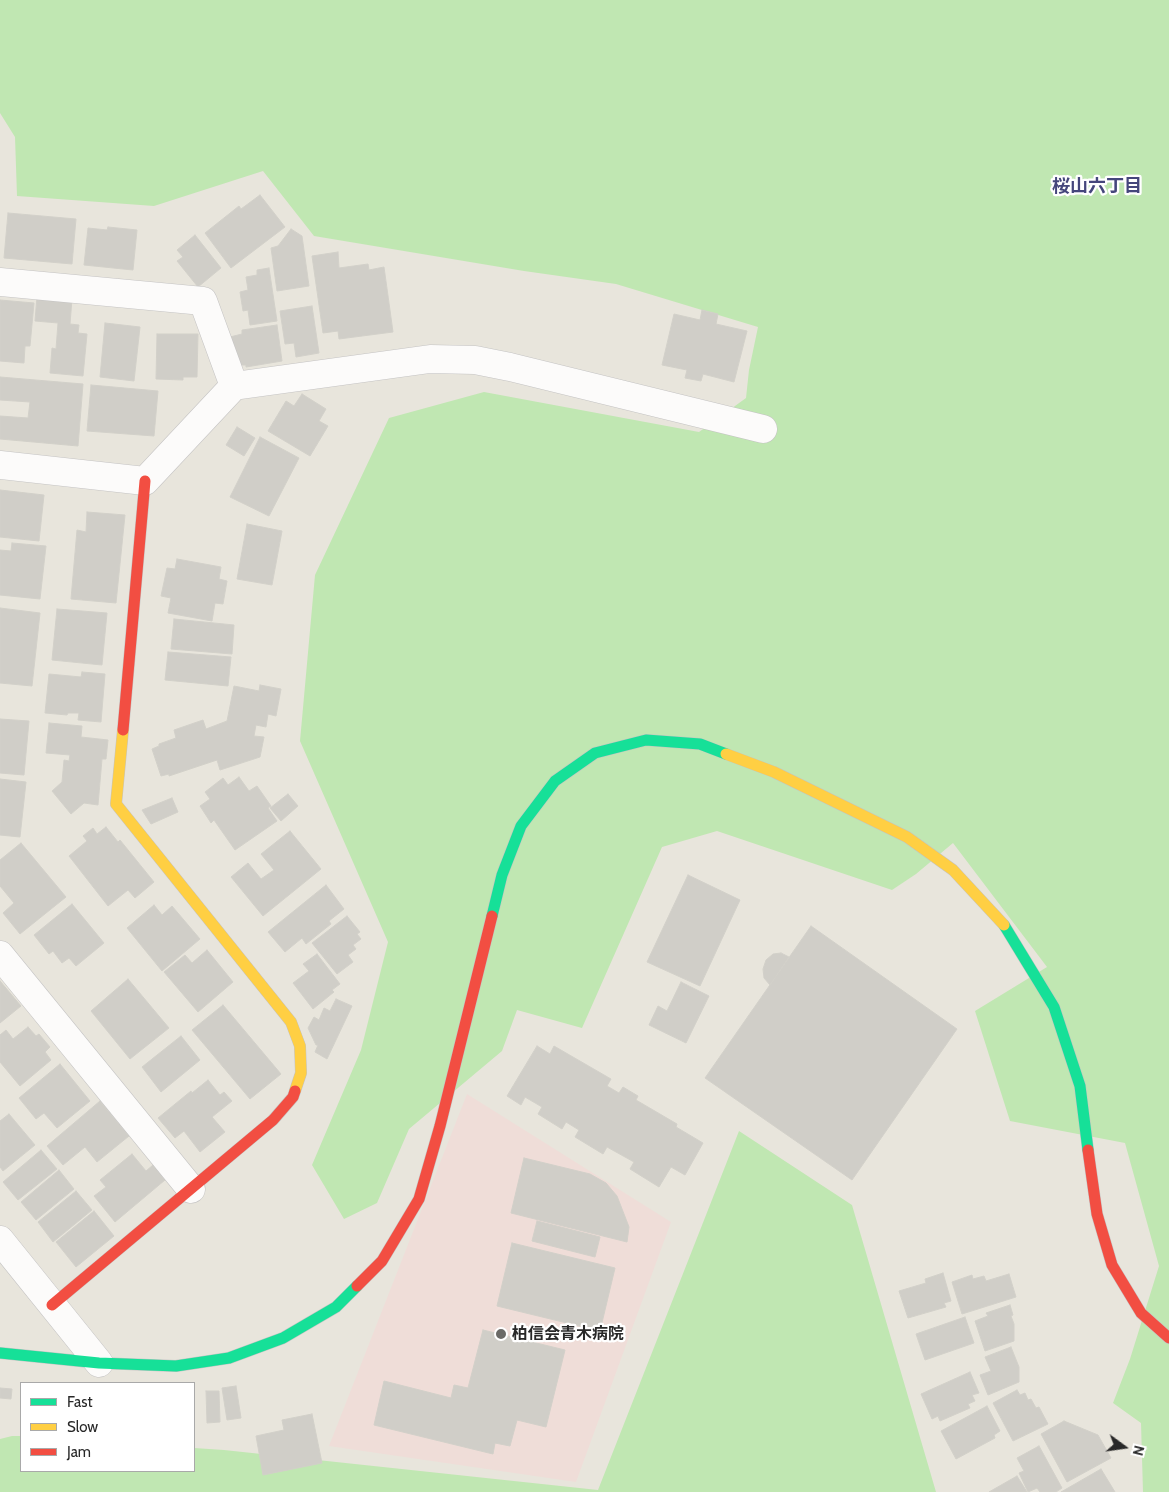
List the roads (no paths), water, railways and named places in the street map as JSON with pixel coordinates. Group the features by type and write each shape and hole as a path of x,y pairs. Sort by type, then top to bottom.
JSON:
{"street":[{"path":"0,282 203,301 234,386"},
{"path":"52,1305 273,1120 292,1097 301,1073 300,1046 291,1022 116,804 145,481 234,386 430,359 475,360 510,367 763,429"},
{"path":"0,465 145,481"},
{"path":"0,1353 98,1363 176,1366 229,1358 283,1338 336,1307 382,1261 418,1199 440,1126 502,875 521,826 556,781 595,753 646,740 700,744 774,772 907,836 953,870 1005,926 1054,1008 1080,1086 1097,1214 1112,1265 1141,1313 1169,1338"},
{"path":"0,954 191,1189"},
{"path":"0,1240 98,1363"}],"place":[{"name":"柏信会青木病院","path":"501,1334"}],"district":[{"name":"桜山六丁目","path":"1097,187"}]}
